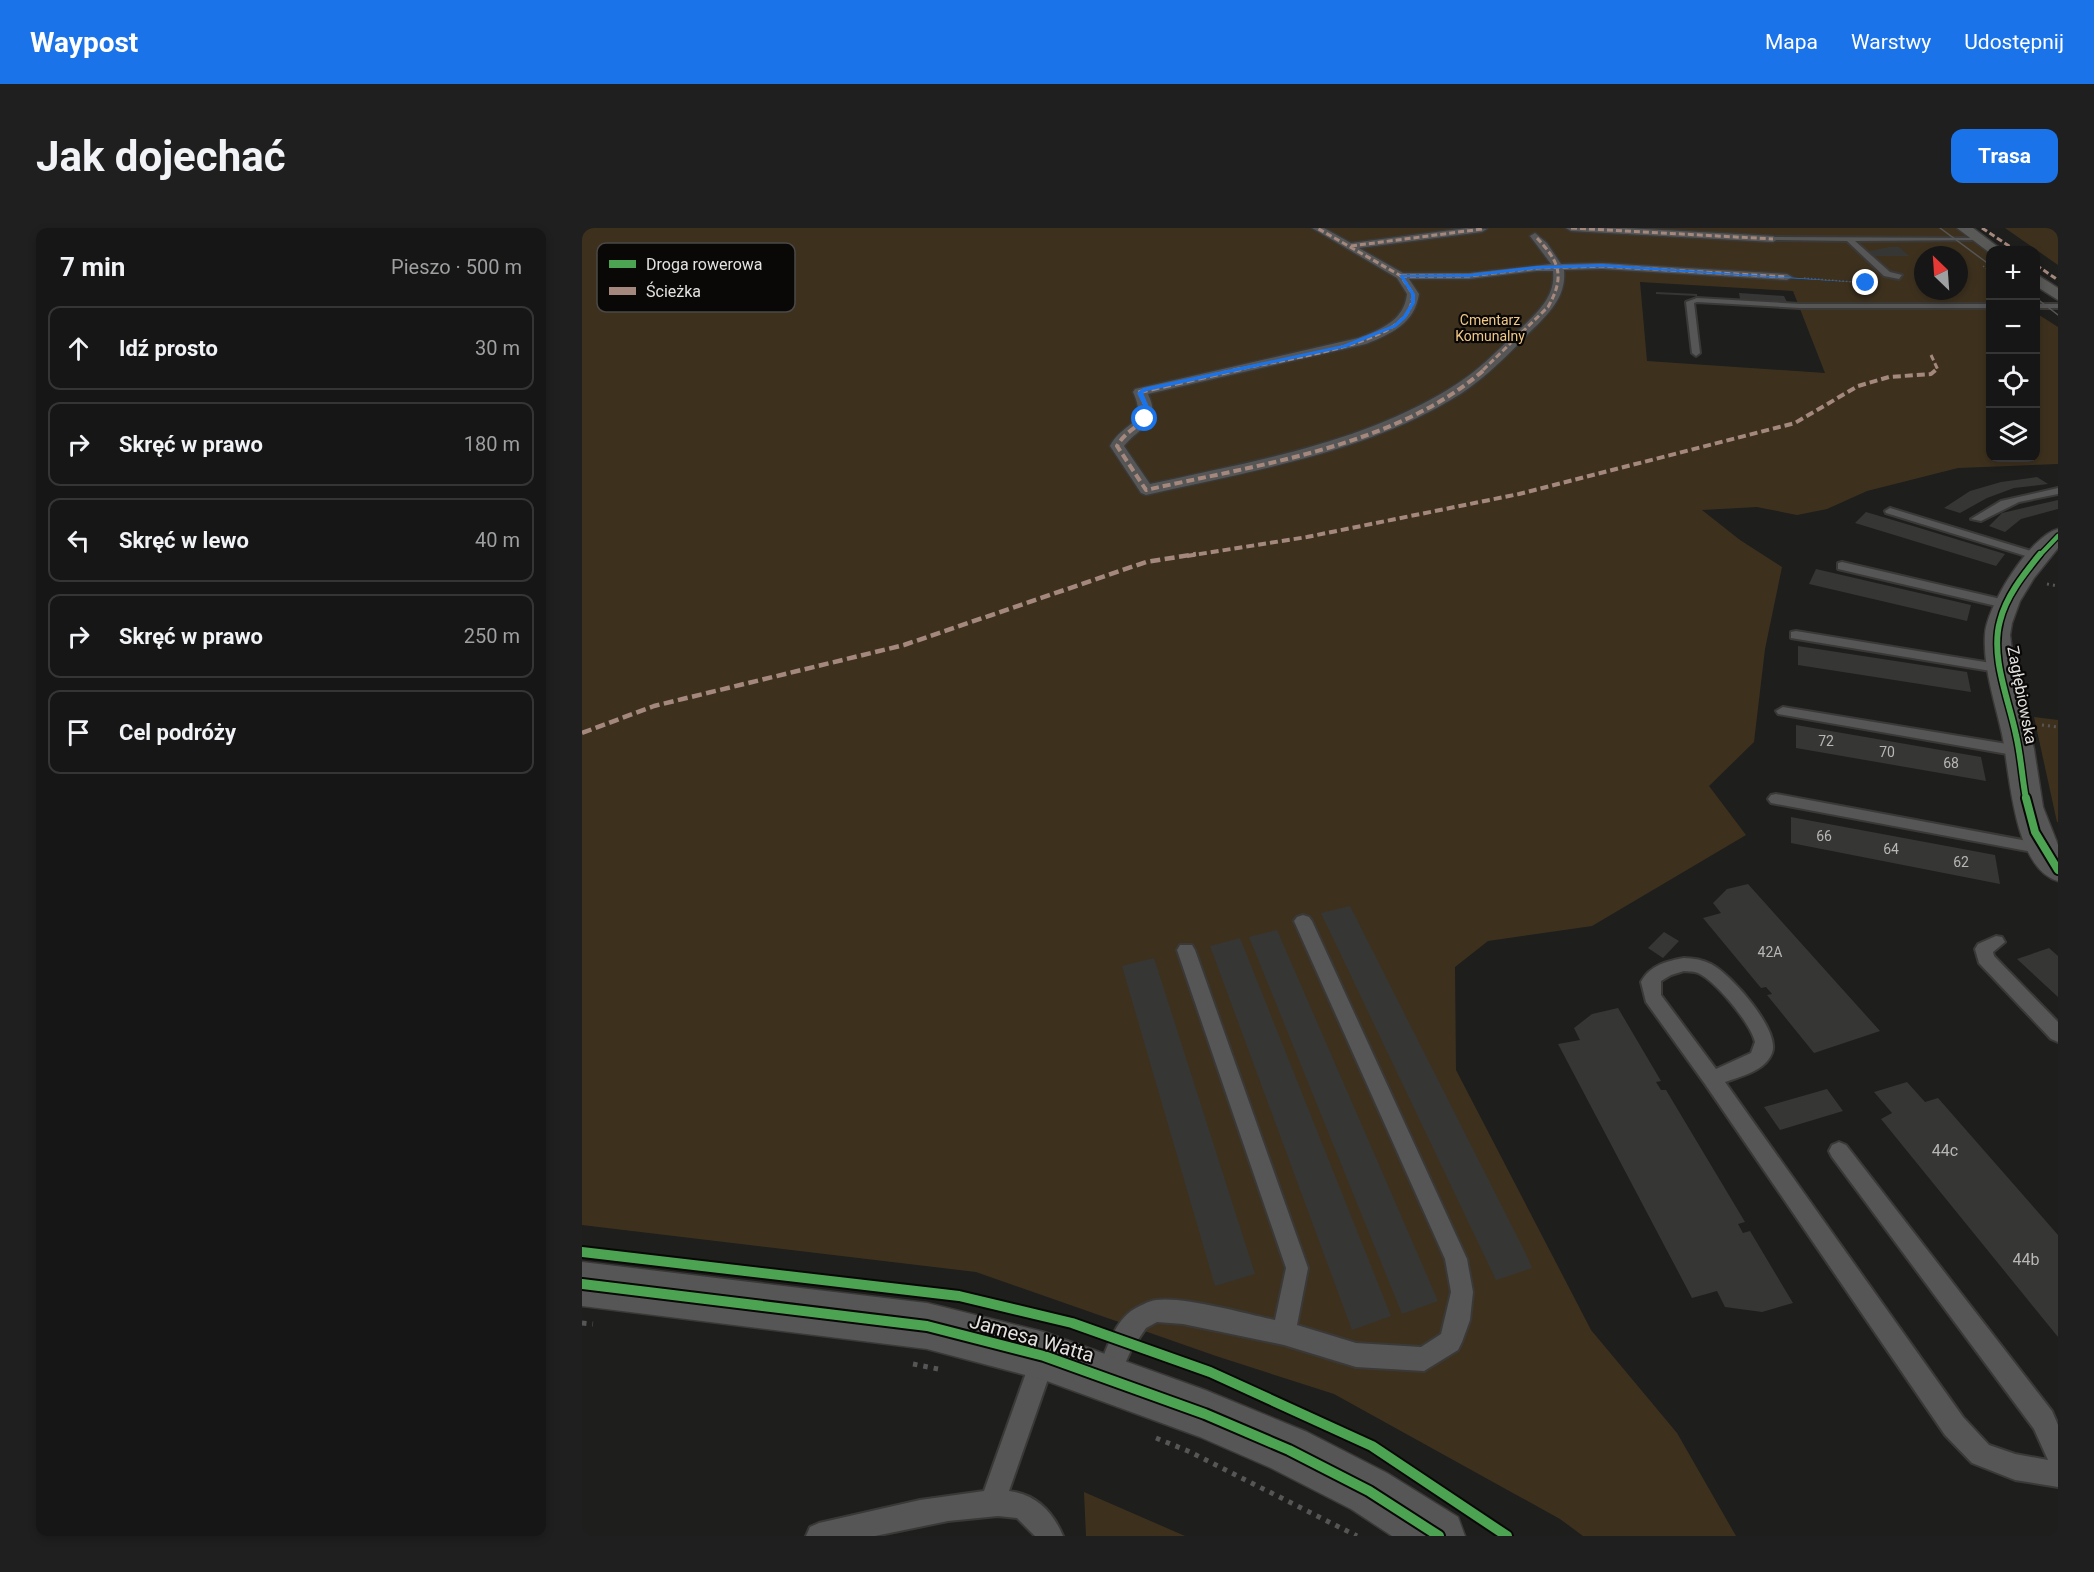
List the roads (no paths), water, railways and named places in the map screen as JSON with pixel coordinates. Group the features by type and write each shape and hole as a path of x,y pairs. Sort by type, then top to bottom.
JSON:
{"main road":[{"path":"1964,228 1989,246"},
{"path":"2040,282 2058,295"}],"street":[{"path":"1317,228 1401,276 1413,294 1413,303 1405,317 1379,334 1345,346 1140,393 1147,407 1145,419 1119,441 1117,446 1146,490 1333,443 1431,405 1476,376 1548,307 1558,285 1558,267 1535,236"},
{"path":"1571,228 1773,240"},
{"path":"1352,246 1482,229"},
{"path":"1401,276 1469,276 1558,267 1627,267 1787,277"},
{"name":"Zagłębiowska","path":"2050,851 2022,788 2019,751 2003,669 1998,626 2006,604 2058,536"},
{"name":"Jamesa Watta","path":"582,1284 927,1326 1044,1356 1205,1414 1289,1450 1369,1491 1439,1536"}],"lane":[{"path":"1773,240 1981,240"},
{"path":"1849,240 1887,274 1899,277"},
{"path":"1696,353 1690,302 1697,300 1800,306 1986,306"},
{"path":"2040,306 2058,306"},
{"path":"1977,519 1992,508 2007,502 2058,491"},
{"path":"1890,511 2040,557"},
{"path":"1842,566 2006,604"},
{"path":"1796,635 2003,669"},
{"path":"1783,711 2019,751"},
{"path":"1776,799 2050,851"},
{"path":"1107,1377 1123,1342 1138,1320 1156,1311 1183,1313 1284,1332 1356,1354 1424,1359 1450,1342 1458,1320 1462,1292 1456,1259 1303,921"},
{"path":"1996,942 1984,950 1985,958 2058,1034"},
{"path":"1186,950 1297,1268 1284,1332"},
{"path":"1712,1078 1748,1065 1762,1053 1765,1042 1760,1029 1708,968 1696,964 1680,965 1658,972 1650,982 1652,996 1712,1078 1954,1426 1980,1454 2016,1467 2058,1474"},
{"path":"1839,1152 2043,1420 2058,1453"},
{"path":"993,1502 1044,1356"},
{"path":"819,1536 962,1506 993,1502 1021,1505 1044,1524 1050,1536"}],"tram line":[{"path":"1940,228 1986,262"},
{"path":"2039,300 2058,315"}],"park label":[{"name":"Cmentarz Komunalny","path":"1490,328"}]}
